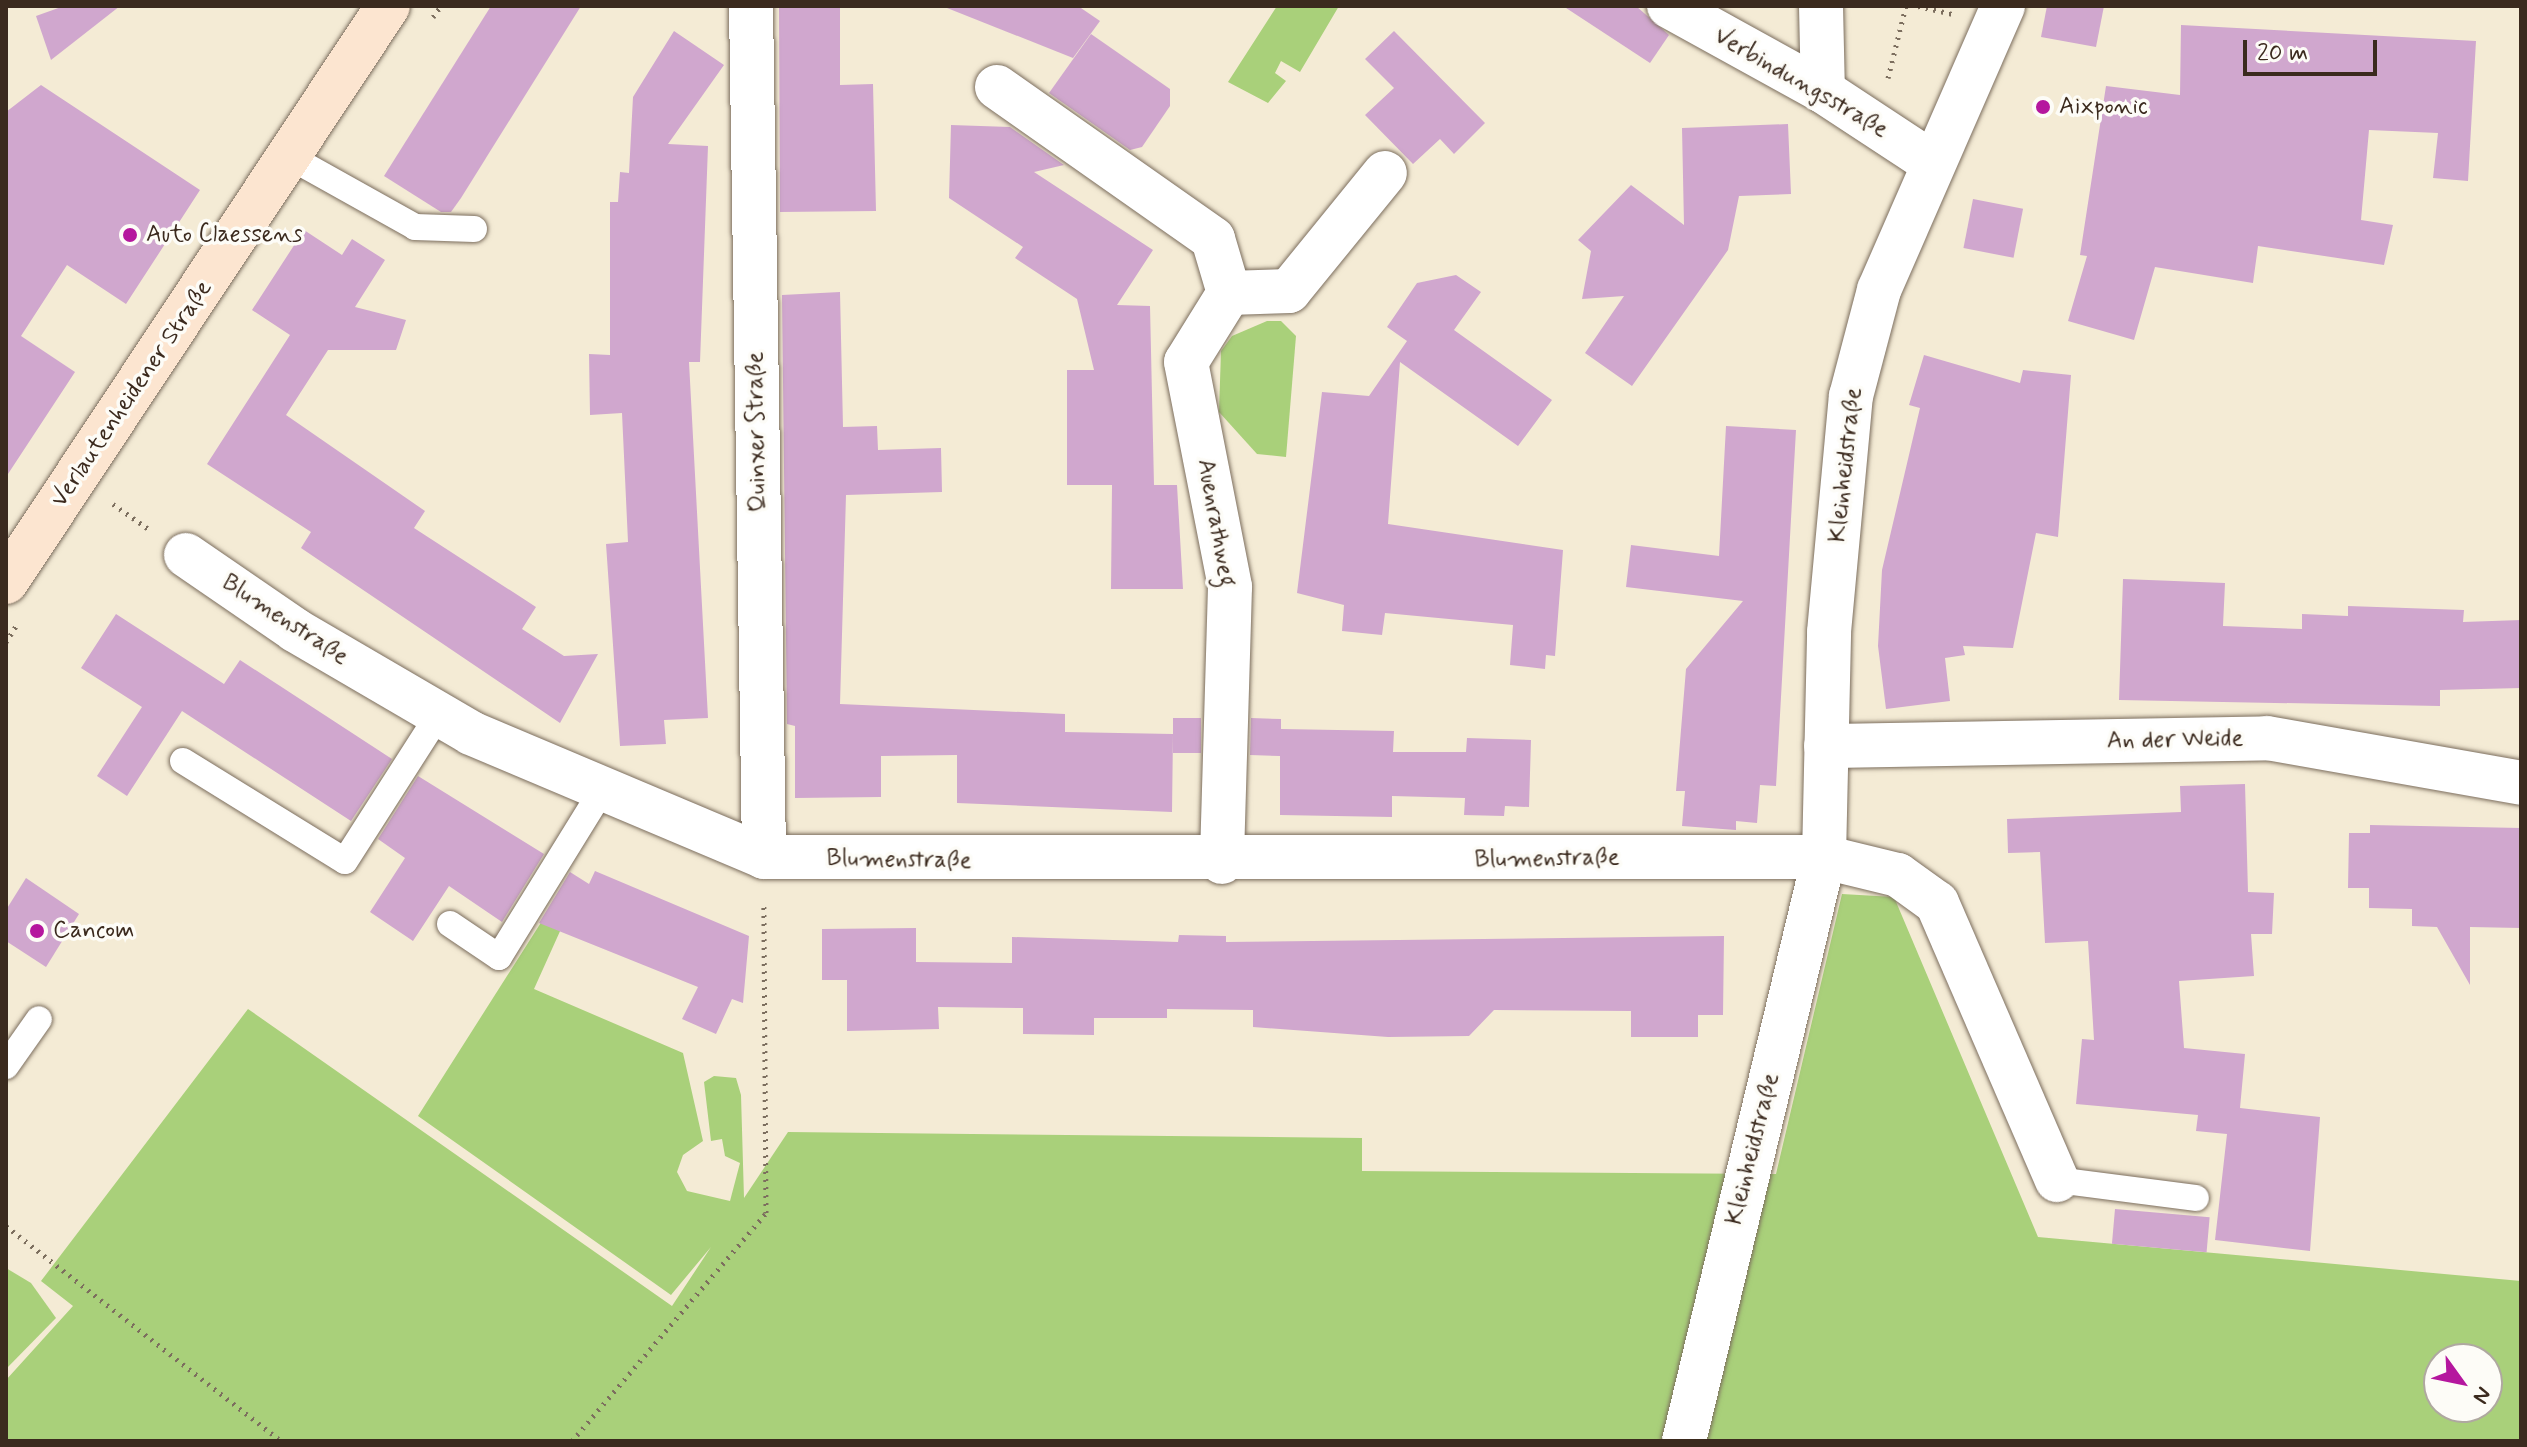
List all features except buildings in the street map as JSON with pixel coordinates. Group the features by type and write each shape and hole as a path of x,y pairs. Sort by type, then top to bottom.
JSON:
{"main road":[{"name":"Verlautenheidener Straße","path":"6,582 388,6"}],"street":[{"name":"Quinxer Straße","path":"751,6 764,857"},
{"name":"Verbindungsstraße","path":"1669,6 1823,91 1931,162"},
{"path":"1821,6 1823,91"},
{"name":"Kleinheidstraße","path":"1684,1441 1824,857 1826,746 1851,396 1879,290 1931,162 2003,6"},
{"path":"997,87 1213,239 1229,293 1289,291 1385,173"},
{"name":"Auenrathweg","path":"1222,862 1230,587 1186,362 1229,293"},
{"name":"Blumenstraße","path":"186,555 439,714 602,790 764,857 1222,862 1824,857"},
{"name":"An der Weide","path":"1826,746 2267,738 2521,783"},
{"path":"1824,857 1898,875 1937,903 2057,1180"}],"lane":[{"path":"290,157 415,227 474,229"},
{"path":"183,761 345,861 439,714"},
{"path":"450,924 499,957 602,790"},
{"path":"6,1066 39,1019"},
{"path":"2057,1180 2196,1198"}],"path":[{"path":"1898,84 1887,78 1906,6"},
{"path":"75,478 186,555"},
{"path":"572,1441 766,1213 764,857"},
{"path":"6,1226 281,1441"}],"green space":[{"path":"1277,6 1339,6 1300,72 1281,61 1275,73 1286,81 1268,103 1228,82"},
{"path":"1267,321 1281,321 1296,336 1286,457 1257,454 1219,412 1221,351 1232,336"},
{"path":"1842,894 1894,897 2038,1237 2521,1281 2521,1441 6,1441 6,1380 73,1306 41,1281 248,1009 672,1306 711,1247 671,1295 418,1116 554,902 570,909 534,989 683,1053 703,1141 683,1155 677,1172 687,1191 730,1201 740,1163 725,1156 722,1139 711,1141 704,1082 714,1076 736,1078 741,1095 744,1198 788,1132 1362,1138 1362,1171 1776,1174"},
{"path":"6,1268 31,1283 56,1318 6,1369"}],"place":[{"name":"Aixponic","path":"2043,107"},
{"name":"Auto Claessens","path":"130,235"},
{"name":"Cancom","path":"37,931"}]}
